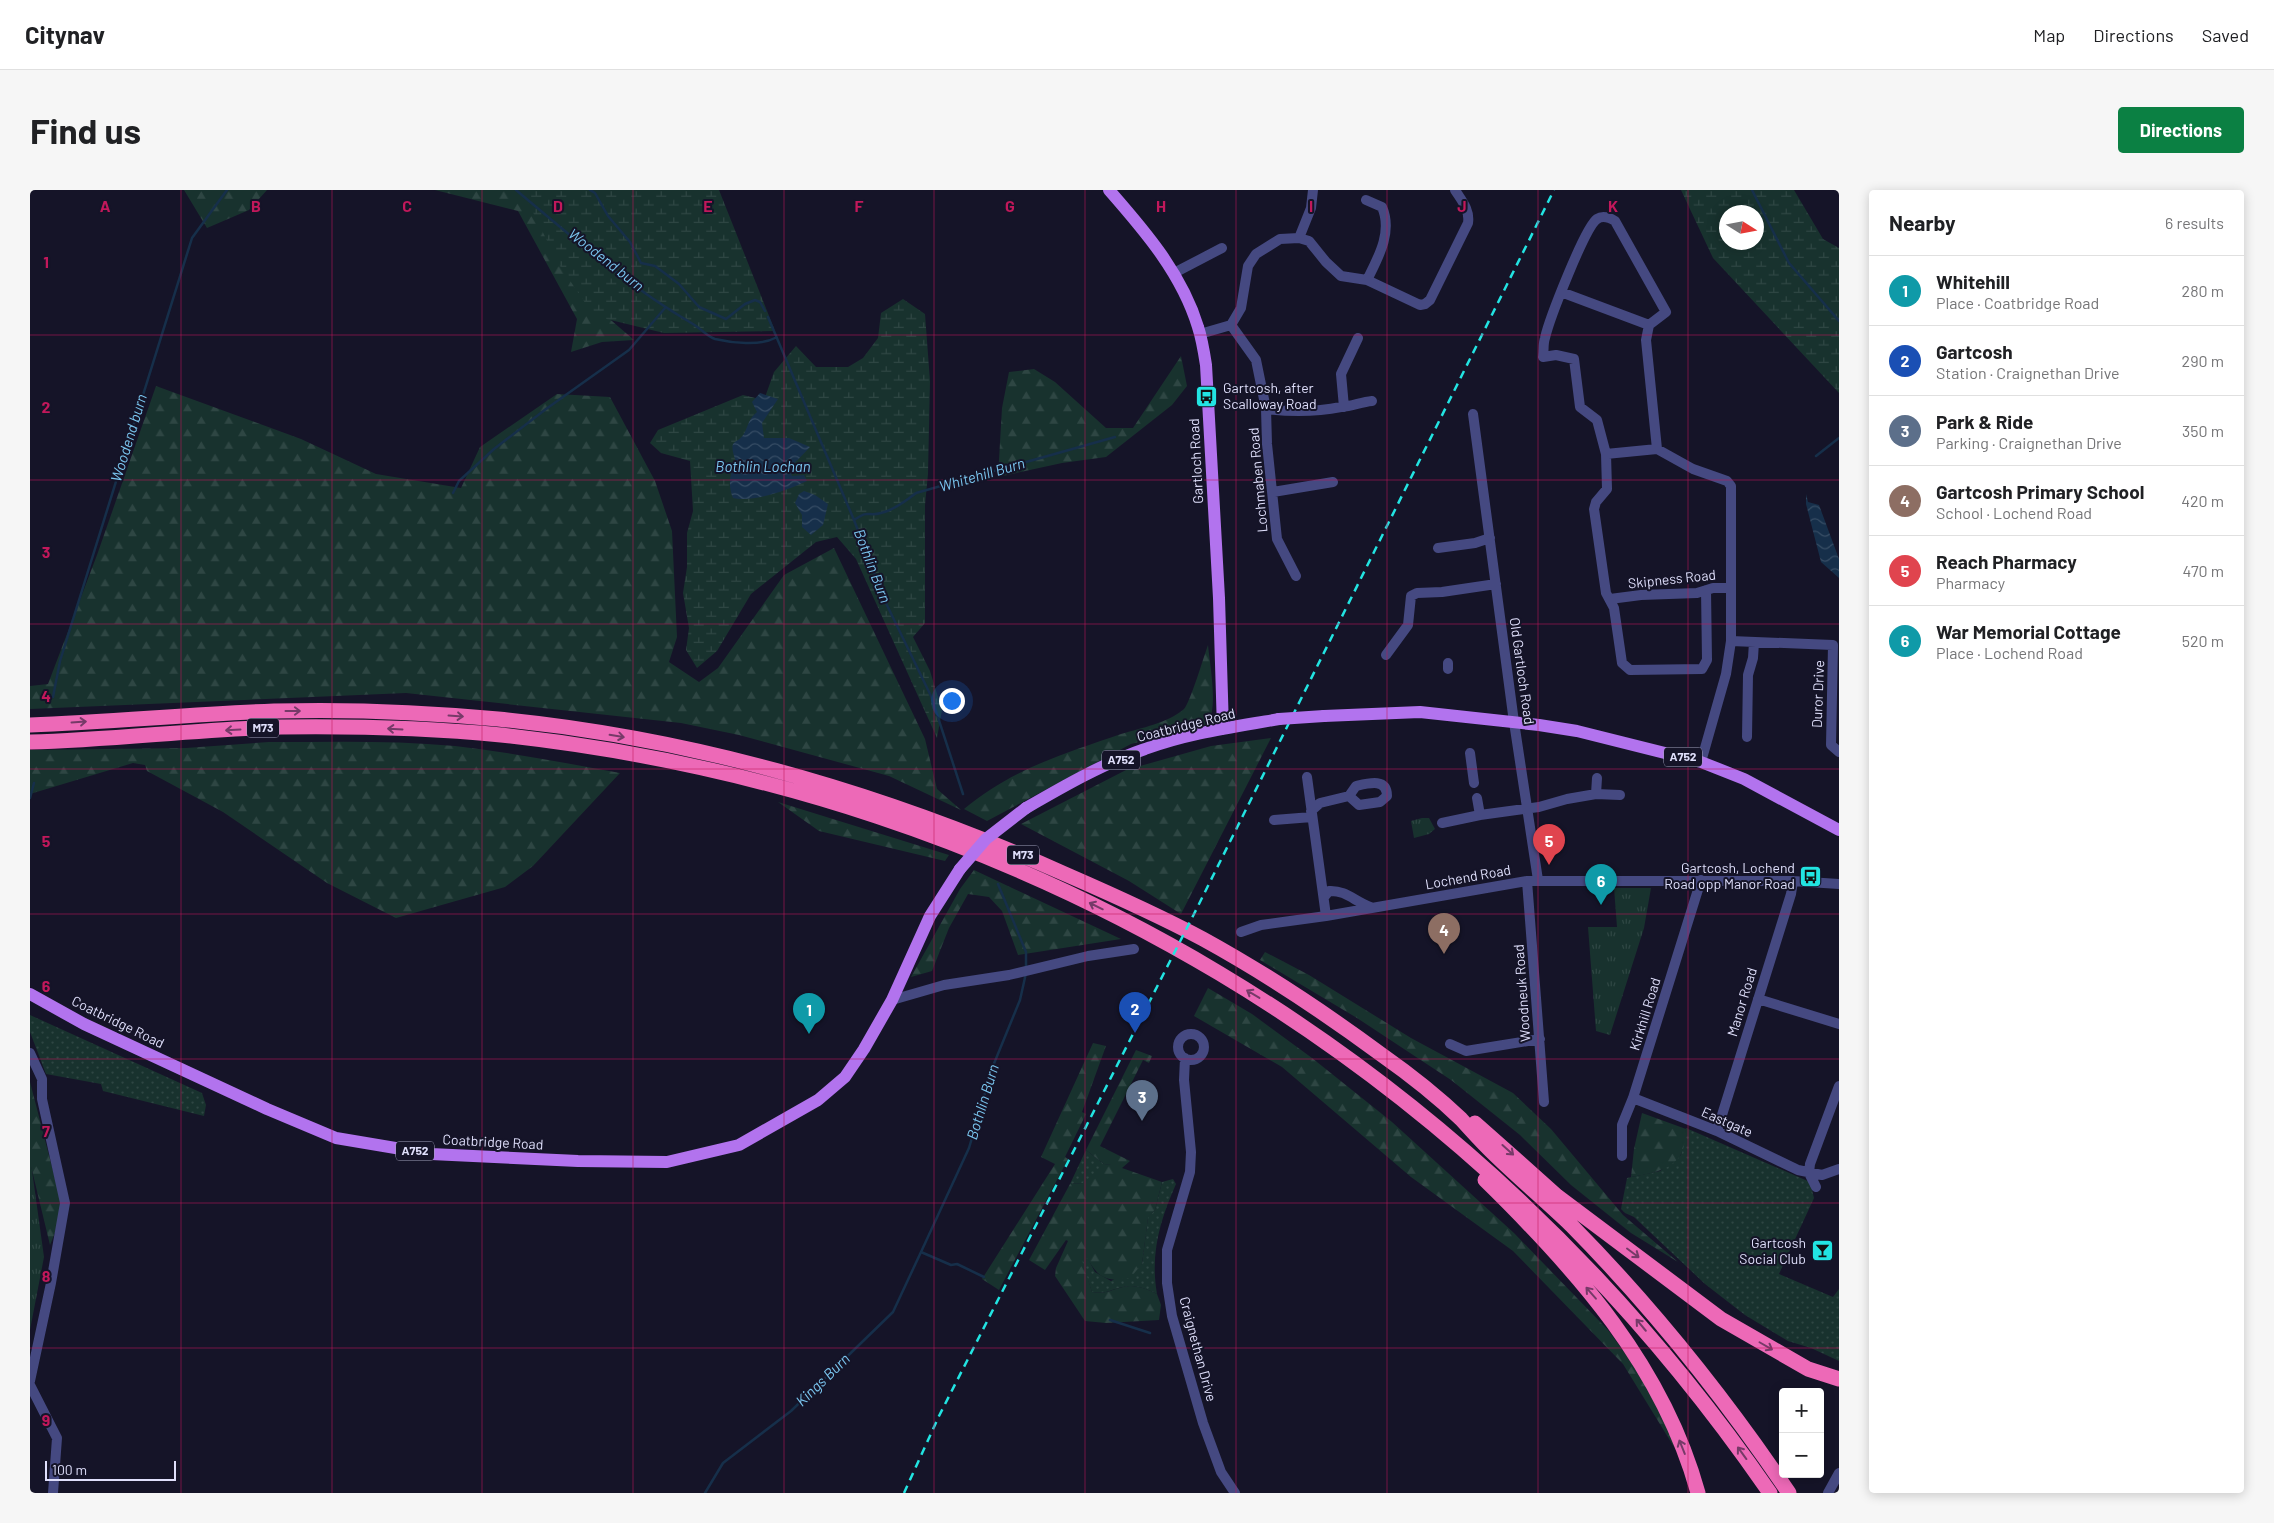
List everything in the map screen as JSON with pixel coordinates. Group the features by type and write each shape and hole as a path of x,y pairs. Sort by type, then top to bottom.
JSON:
{"highway":[{"name":"M73","path":"30,725 279,711 390,712 499,719 568,728 706,752 764,766 881,801 946,824 1102,890 1203,939 1299,997 1386,1057 1457,1115 1489,1149 1570,1224 1661,1322 1725,1402 1789,1493"},
{"name":"M73","path":"30,742 279,727 389,728 496,735 549,741 634,754 769,784 875,815 940,838 1022,872 1096,906 1192,957 1283,1012 1335,1048 1438,1128 1512,1192 1560,1237 1637,1320 1676,1366 1770,1493"},
{"path":"1335,1048 1476,1172 1548,1243 1597,1299 1625,1337 1658,1392 1684,1452 1698,1493"},
{"path":"1386,1057 1417,1077 1480,1127 1557,1196 1721,1319 1808,1369 1839,1379"}],"main road":[{"name":"Gartloch Road","path":"1109,190 1149,235 1174,273 1190,306 1200,334 1206,365 1219,598 1223,729"},
{"name":"Coatbridge Road","path":"30,994 84,1024 267,1109 336,1138 431,1154 578,1161 667,1162 739,1146 818,1100 845,1077 864,1049 892,1000 930,916 960,868 986,839 1026,808 1064,786 1145,749 1223,729 1279,719 1420,712 1514,722"},
{"name":"A752","path":"1514,722 1577,731 1701,762 1744,779 1839,830"}],"street":[{"path":"1299,238 1311,208 1313,190"},
{"path":"1200,334 1232,325 1241,308 1248,266 1256,254 1280,240 1299,238 1309,241 1326,262 1341,276 1367,280 1420,305 1426,304 1430,300 1468,223 1469,215 1467,209 1455,190"},
{"path":"1366,200 1382,207 1385,233 1383,246 1367,280"},
{"path":"1606,454 1657,449 1646,340 1649,325 1666,312 1616,221 1610,218 1598,218 1576,256 1561,292 1544,339 1543,357 1556,355 1574,359 1580,407 1597,420 1606,454 1607,489 1596,502 1594,509 1606,593 1614,608 1620,657 1626,668 1702,669 1707,660 1706,590"},
{"path":"1174,273 1222,248"},
{"path":"1561,292 1649,325"},
{"name":"Lochmaben Road","path":"1232,325 1256,360 1266,409 1266,444 1277,540 1296,576"},
{"path":"1344,407 1341,374 1358,338"},
{"path":"1266,409 1298,412 1344,407 1358,402 1372,402"},
{"name":"Old Gartloch Road","path":"1473,414 1514,722 1538,880"},
{"name":"Skipness Road","path":"1610,599 1641,595 1697,593 1713,588 1731,588 1731,486 1727,481 1693,469 1657,449"},
{"path":"1273,492 1333,482"},
{"path":"1438,548 1474,543 1490,538"},
{"path":"1386,655 1399,643 1408,625 1411,596 1417,593 1442,592 1496,584"},
{"path":"1701,762 1726,674 1731,641 1731,588"},
{"name":"Duror Drive","path":"1731,641 1833,645 1831,745 1839,752"},
{"path":"1747,737 1748,675 1754,658 1754,642"},
{"path":"1470,753 1474,783"},
{"path":"1307,777 1326,916"},
{"path":"1596,794 1597,778"},
{"path":"1442,823 1527,807 1539,807 1567,799 1596,794 1620,795"},
{"path":"1274,820 1312,814 1320,803 1349,796"},
{"path":"1477,798 1480,815"},
{"name":"Lochend Road","path":"1242,932 1261,925 1326,916 1538,880 1793,880 1839,884"},
{"name":"Kirkhill Road","path":"1622,1156 1622,1124 1633,1098 1701,880"},
{"name":"Manor Road","path":"1717,1132 1791,894 1793,880"},
{"name":"Woodneuk Road","path":"1526,881 1544,1102"},
{"path":"1324,897 1329,891 1340,890 1360,903 1372,908"},
{"path":"892,1000 944,985 1010,975 1088,956 1134,949"},
{"path":"1758,999 1839,1024"},
{"path":"1450,1044 1466,1051 1540,1039"},
{"path":"30,1053 42,1079 42,1099 65,1203 51,1283 30,1381"},
{"name":"Craignethan Drive","path":"1185,1058 1184,1080 1190,1172 1167,1250 1167,1283 1172,1316 1203,1423 1221,1472 1235,1493"},
{"path":"1816,1187 1809,1173 1810,1164 1839,1086"},
{"name":"Eastgate","path":"1633,1098 1717,1132 1798,1170 1809,1173"},
{"path":"1809,1173 1822,1175 1839,1169"},
{"path":"30,1386 57,1438 53,1493"},
{"path":"1829,1491 1839,1473"}],"green space":[{"path":"184,190 267,190 249,210 207,228"},
{"path":"435,190 527,190 598,309 634,340 602,342 571,352 577,319 518,211"},
{"path":"522,190 719,190 775,331 664,333 594,316 558,263"},
{"path":"1681,190 1794,190 1823,239 1839,248 1839,393 1713,258"},
{"path":"903,299 925,314 930,381 928,474 925,505 925,623 913,637 930,671 942,710 937,738 856,559 837,537 816,542 751,594 717,651 697,668 686,650 689,628 683,593 687,567 687,533 693,511 690,461 661,453 650,443 658,430 743,395 764,400 774,372 796,346 816,367 848,367 863,358 878,338 881,313"},
{"path":"1181,356 1187,386 1172,405 1106,457 1062,463 998,477 1002,408 1009,372 1034,369 1055,382 1106,428 1133,428"},
{"path":"156,386 301,439 376,474 461,488 480,447 557,394 610,397 655,481 672,531 677,637 669,662 699,682 718,668 784,575 834,548 925,739 937,789 961,810 889,776 739,735 681,723 406,693 30,709 30,686 48,684 97,555"},
{"path":"1208,645 1213,697 1208,724 1131,744 987,821 964,809 1001,783 1039,764 1178,714 1187,705"},
{"path":"1271,738 1181,914 1129,881 1021,824 1126,770 1211,746"},
{"path":"269,742 385,742 455,746 620,773 533,866 505,887 396,918 327,883 223,812 147,771 145,765 133,763 30,794 30,750 186,748"},
{"path":"778,802 949,855 945,861 819,831"},
{"path":"1429,818 1435,829 1429,834 1414,838 1411,821"},
{"path":"974,870 1121,939 1018,955 1002,911 989,897 968,894 949,928 932,971 911,977 960,889"},
{"path":"1614,888 1651,888 1644,928 1610,1035 1596,1031 1588,927 1617,927"},
{"path":"1265,952 1309,975 1411,1038 1513,1093 1551,1129 1623,1215 1678,1262 1631,1233 1571,1185 1520,1135 1451,1080 1357,1018 1260,960"},
{"path":"1208,988 1252,1014 1312,1058 1392,1122 1514,1233 1608,1330 1664,1407 1674,1447 1623,1364 1513,1251 1411,1177 1282,1067 1194,1016"},
{"path":"30,1015 202,1093 206,1105 204,1116 103,1091 101,1084 46,1074 30,1032"},
{"path":"1093,1043 1106,1046 1082,1112 1086,1114 1065,1157 1068,1159 999,1290 982,1279 1055,1164 1041,1157"},
{"path":"1136,1050 1152,1056 1149,1063 1143,1060 1100,1146 1130,1161 1122,1168 1162,1182 1155,1210 1148,1218 1142,1264 1130,1278 1115,1280 1100,1275 1087,1258 1082,1260 1092,1292 1106,1292 1132,1286 1157,1294 1161,1305 1159,1320 1106,1323 1085,1321 1055,1276 1056,1268 1068,1241 1066,1240 1045,1270 1029,1260 1070,1184 1083,1183 1103,1167 1111,1165 1104,1164 1086,1150"},
{"path":"30,1082 60,1198 59,1223 50,1245 30,1162"},
{"path":"1642,1113 1686,1129 1683,1150 1680,1156 1670,1165 1652,1173 1631,1177 1634,1149"},
{"path":"1686,1128 1810,1182 1814,1198 1779,1274 1833,1297 1839,1289 1839,1361 1811,1348 1788,1341 1745,1315 1705,1284 1634,1217 1621,1209 1627,1178 1660,1171 1681,1155"},
{"path":"1086,1150 1104,1164 1113,1165 1083,1183 1070,1184"},
{"path":"30,1156 44,1257 30,1330"},
{"path":"1173,1179 1176,1184 1161,1224 1156,1251 1155,1279 1157,1294 1132,1286 1105,1292 1092,1292 1081,1260 1087,1257 1095,1272 1111,1281 1142,1264 1148,1217 1155,1210 1162,1182"}],"water":[{"name":"Bothlin Lochan","path":"760,393 778,399 762,423 764,438 789,438 810,447 789,469 792,476 804,475 807,481 781,492 760,497 750,499 733,498 730,480 736,462 732,448 734,443 742,437 751,419 757,412 752,402"},
{"path":"804,491 815,495 828,504 823,525 811,535 802,527 802,515 795,503 799,494"},
{"path":"1806,494 1808,502 1819,505 1839,559 1839,578 1821,562 1806,504"}],"waterway":[{"name":"Woodend burn","path":"53,697 60,661 192,238 227,190"},
{"name":"Woodend burn","path":"516,190 624,278 712,338 746,343 769,341 775,338"},
{"name":"Bothlin Burn","path":"590,190 595,193 608,216 630,242 641,263 655,266 679,284 699,307 726,319 745,304 755,300 760,302 765,311"},
{"path":"1752,190 1789,263 1839,321"},
{"path":"453,493 459,481 494,449 546,409 629,350 665,308"},
{"name":"Bothlin Burn","path":"768,317 854,520 884,599 931,696 963,794"},
{"name":"Whitehill Burn","path":"854,520 866,514 876,514 891,510 916,493 1115,437"},
{"path":"1816,456 1839,438"},
{"name":"Woodend burn","path":"30,798 34,783"},
{"name":"Bothlin Burn","path":"998,884 1026,952 1026,967"},
{"name":"Bothlin Burn","path":"984,1277 957,1264 951,1265 921,1252 969,1148 993,1066 1020,1000 1026,973"},
{"name":"Kings Burn","path":"705,1493 723,1463 791,1411 893,1312 921,1252"},
{"name":"Bothlin Burn","path":"1110,1320 1150,1333"}],"railway":[{"path":"904,1493 939,1416 1196,910 1554,190"}],"place":[{"name":"Gartcosh, after Scalloway Road","path":"1207,396"},
{"name":"Reach Pharmacy","path":"1549,865"},
{"name":"Gartcosh, Lochend Road opp Manor Road","path":"1811,876"},
{"name":"War Memorial Cottage","path":"1601,905"},
{"name":"Gartcosh Primary School","path":"1444,954"},
{"name":"Gartcosh","path":"1135,1033"},
{"name":"Whitehill","path":"809,1034"},
{"name":"Park & Ride","path":"1142,1121"},
{"name":"Gartcosh Social Club","path":"1822,1251"}]}
